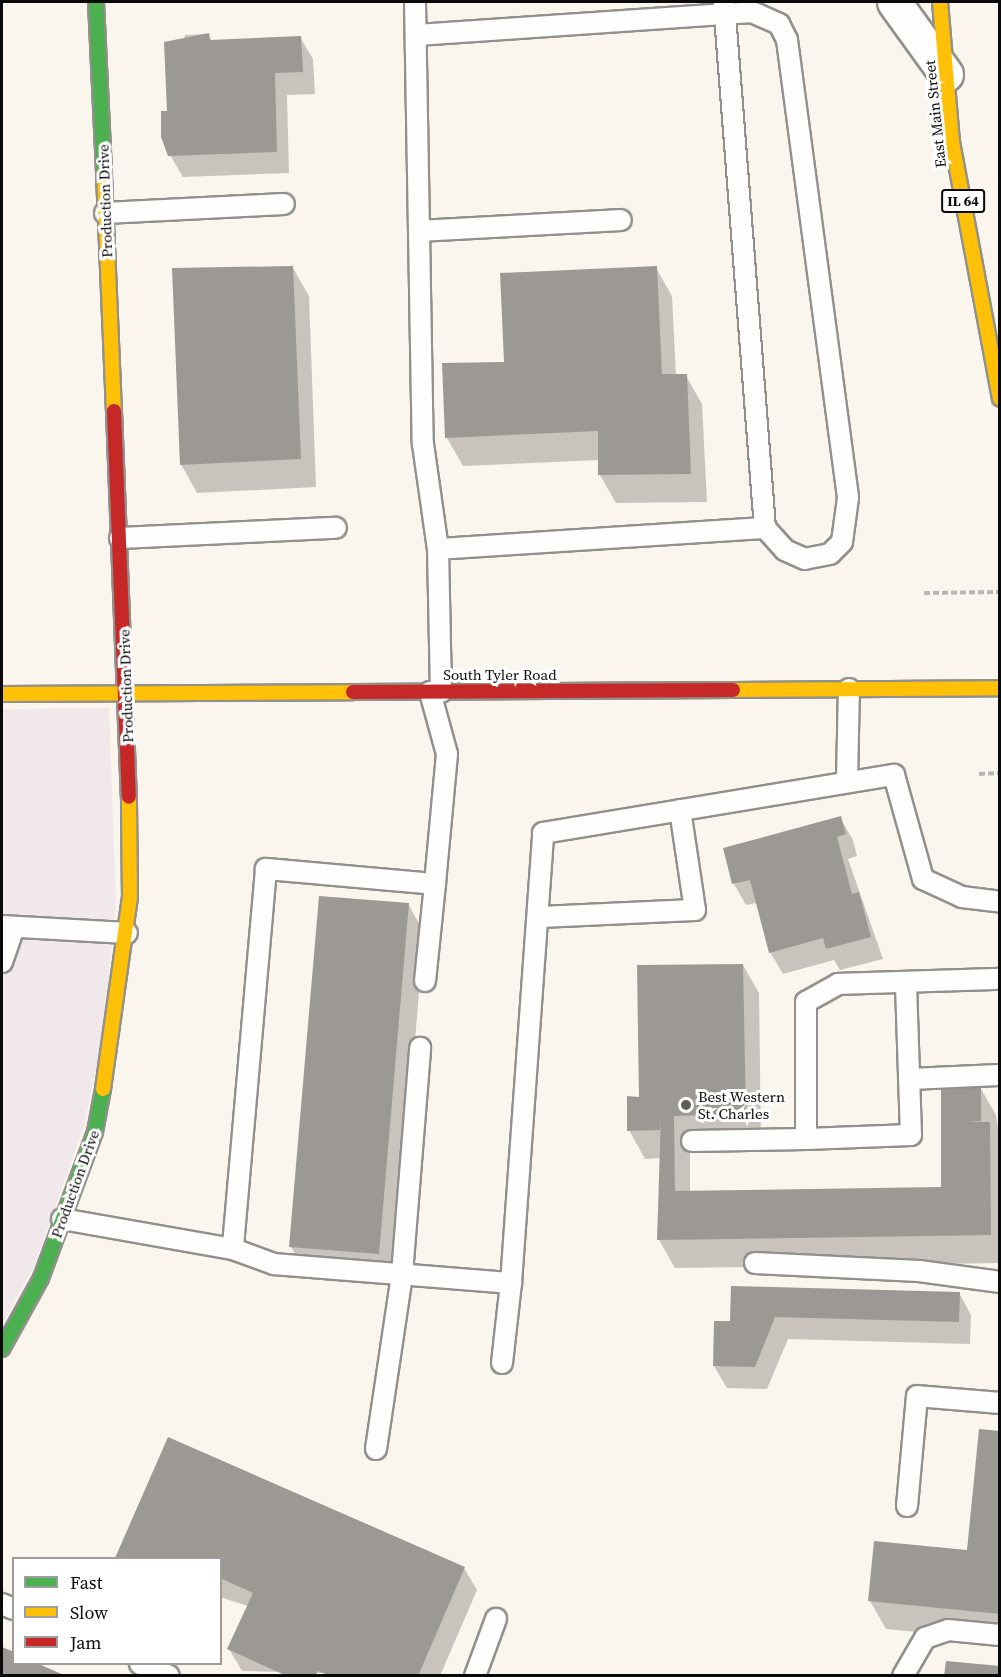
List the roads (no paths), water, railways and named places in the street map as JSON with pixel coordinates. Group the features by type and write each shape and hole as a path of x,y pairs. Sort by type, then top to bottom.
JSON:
{"street":[{"name":"Production Drive","path":"2,1349 40,1278 95,1132 118,1012 127,933 127,694 96,2"},
{"path":"894,2 946,74"},
{"name":"East Main Street","path":"940,2 952,142 999,399"},
{"name":"South Tyler Road","path":"2,694 999,688"}],"lane":[{"path":"415,2 423,444 438,549 435,692 447,754 425,981"},
{"path":"417,35 724,7 767,15 787,40 848,498 842,542 830,554 805,559 785,550 765,528 724,7"},
{"path":"105,213 284,204"},
{"path":"419,231 621,220"},
{"path":"120,538 336,528"},
{"path":"438,549 765,528"},
{"path":"847,781 849,689"},
{"path":"502,1363 511,1283 539,917 543,833 894,775 923,879 962,897 999,902"},
{"path":"539,917 695,910 680,810"},
{"path":"233,1249 266,869 435,884"},
{"path":"2,962 8,927 127,933"},
{"path":"806,1139 806,1002 838,984 999,979"},
{"path":"692,1141 911,1135 906,982"},
{"path":"376,1449 402,1274 420,1047"},
{"path":"909,1079 999,1075"},
{"path":"62,1219 233,1249 274,1264 511,1283"},
{"path":"754,1263 919,1270 999,1282"},
{"path":"907,1506 917,1396 999,1403"},
{"path":"476,1676 496,1619"},
{"path":"903,1676 925,1638 948,1630 999,1635"},
{"path":"142,1665 169,1676"}],"place":[{"name":"Best Western St. Charles","path":"686,1105"}]}
